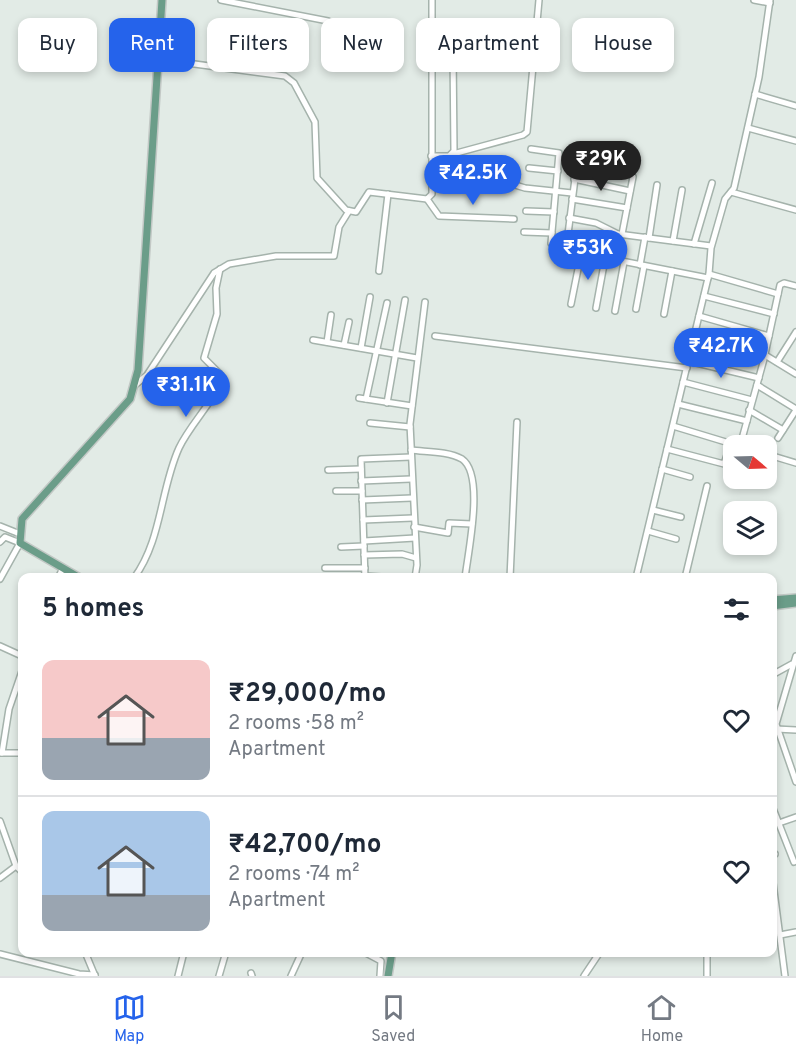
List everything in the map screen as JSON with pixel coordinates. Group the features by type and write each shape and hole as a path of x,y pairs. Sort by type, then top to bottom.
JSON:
{"main road":[{"path":"160,18 162,0"},
{"path":"72,573 20,543 22,519 130,399 138,370 156,72"},
{"path":"777,600 796,598"},
{"path":"777,605 796,603"},
{"path":"388,976 391,957"}],"street":[{"path":"220,0 321,20"},
{"path":"427,199 432,194 432,0"},
{"path":"431,156 453,154 527,132 539,0"},
{"path":"637,573 709,276 711,246 725,199 734,188 756,94 770,2 754,0"},
{"path":"195,64 289,77 315,123 317,178 349,211"},
{"path":"453,72 453,154"},
{"path":"756,94 796,106"},
{"path":"748,128 796,141"},
{"path":"579,147 565,248 568,251 672,272 709,276 778,294"},
{"path":"531,149 558,152 557,191 551,243"},
{"path":"529,168 558,171"},
{"path":"596,308 608,259 620,234 633,177"},
{"path":"431,178 505,182 525,188 557,191 627,208"},
{"path":"574,179 630,190"},
{"path":"694,244 712,183"},
{"path":"636,309 657,185"},
{"path":"673,241 682,190"},
{"path":"731,192 796,210"},
{"path":"349,211 358,210 366,193 388,194 427,199 439,216 514,219"},
{"path":"379,271 388,194"},
{"path":"133,387 147,375 219,269 229,264 276,256 334,256 339,227 349,211"},
{"path":"526,211 555,212"},
{"path":"569,218 596,223 620,234 711,246"},
{"path":"524,232 552,233"},
{"path":"571,304 581,254"},
{"path":"615,311 624,262"},
{"path":"137,573 144,563 161,515 179,449 221,382 220,374 204,358 218,311 216,291 219,269"},
{"path":"664,314 672,272"},
{"path":"743,435 765,355 778,294 782,283 796,286"},
{"path":"704,296 774,314"},
{"path":"361,348 370,297"},
{"path":"387,403 405,300"},
{"path":"415,573 411,427 425,302"},
{"path":"366,399 387,303"},
{"path":"327,342 331,315"},
{"path":"699,316 769,336"},
{"path":"344,345 349,322"},
{"path":"777,362 796,332"},
{"path":"435,336 687,368"},
{"path":"694,339 748,354"},
{"path":"313,340 417,358"},
{"path":"765,355 796,374"},
{"path":"688,361 759,378"},
{"path":"683,382 752,400"},
{"path":"757,385 796,409 778,438"},
{"path":"359,398 412,406"},
{"path":"678,404 747,421"},
{"path":"749,410 783,430"},
{"path":"510,573 517,422"},
{"path":"370,423 411,427"},
{"path":"673,426 723,441"},
{"path":"667,449 723,464"},
{"path":"411,450 454,456 469,466 473,477 472,524 466,573"},
{"path":"777,457 796,463"},
{"path":"365,573 361,460 363,458 411,458"},
{"path":"328,470 361,469"},
{"path":"662,469 690,477"},
{"path":"362,481 411,479"},
{"path":"686,573 707,486"},
{"path":"336,491 362,491"},
{"path":"362,500 412,498"},
{"path":"653,510 681,517"},
{"path":"363,520 413,518"},
{"path":"414,527 448,533 449,523 472,524"},
{"path":"0,526 20,534"},
{"path":"648,531 676,539"},
{"path":"0,542 5,537 20,543 0,579"},
{"path":"341,547 415,538"},
{"path":"364,555 402,554 416,558"},
{"path":"60,573 63,568"},
{"path":"325,568 365,568"},
{"path":"0,644 18,654"},
{"path":"777,715 796,656"},
{"path":"777,672 792,664"},
{"path":"18,685 9,709 1,753 18,753"},
{"path":"777,729 796,730"},
{"path":"777,732 796,782"},
{"path":"777,818 794,862"},
{"path":"779,823 796,818"},
{"path":"0,821 16,866 0,878"},
{"path":"777,920 785,976"},
{"path":"780,935 796,932"},
{"path":"0,954 79,974 95,975 87,957"},
{"path":"178,976 183,957"},
{"path":"219,976 225,957"},
{"path":"291,976 300,957"},
{"path":"373,957 381,961 380,976"},
{"path":"584,976 597,957"},
{"path":"707,957 707,976"}]}
